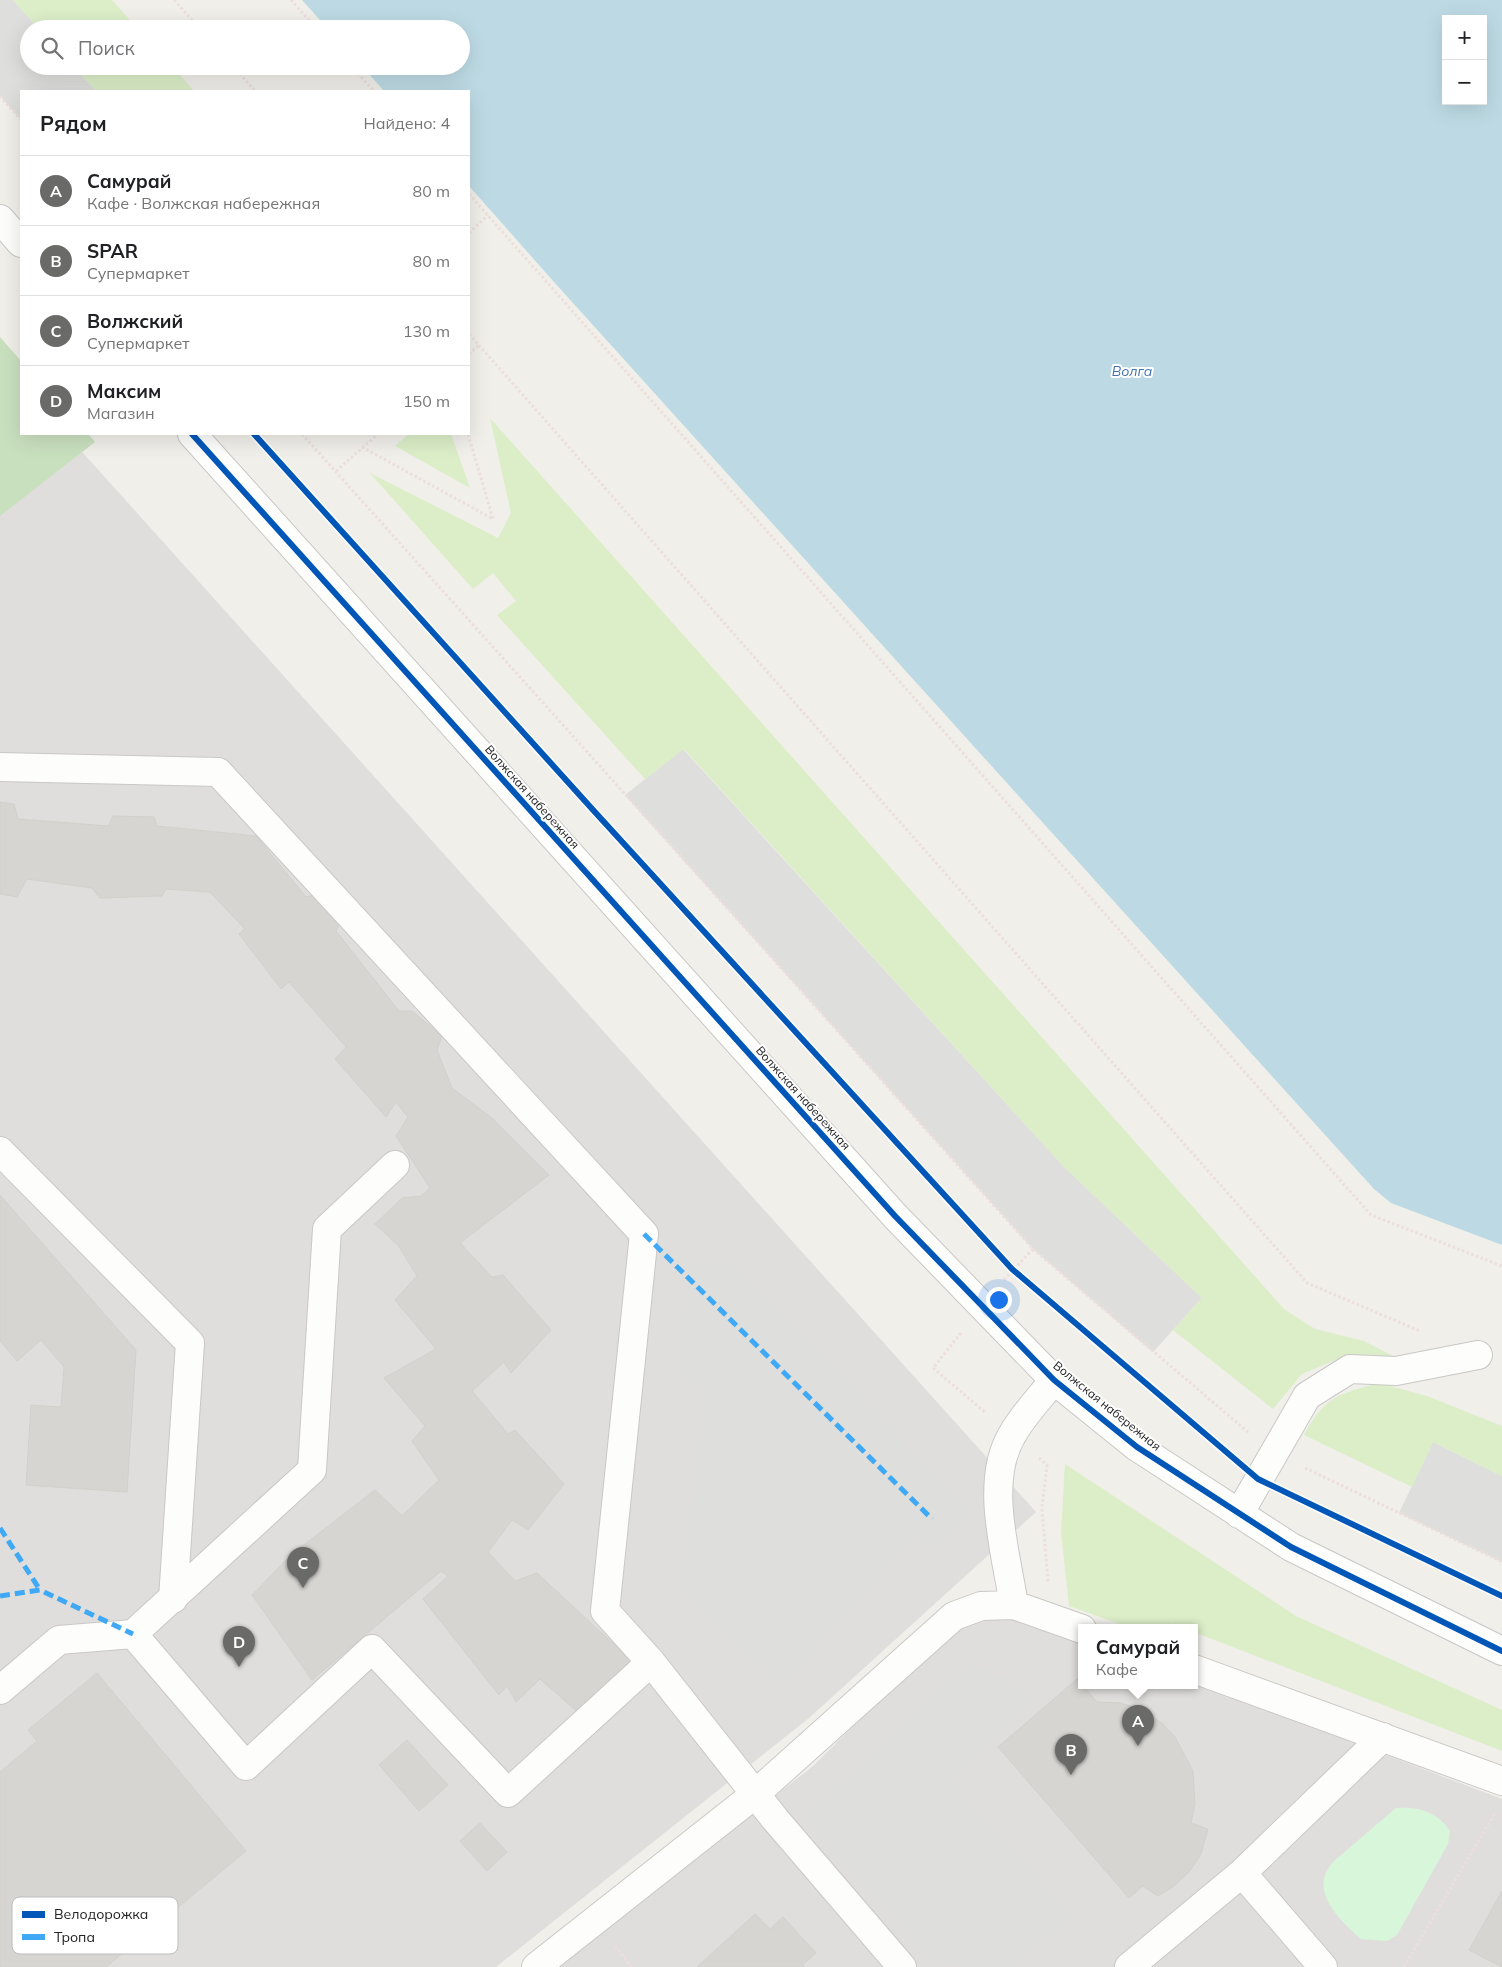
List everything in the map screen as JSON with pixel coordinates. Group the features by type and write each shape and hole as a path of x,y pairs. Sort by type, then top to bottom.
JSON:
{"street":[{"path":"0,219 20,242"},
{"name":"Волжская набережная","path":"193,435 888,1208 1054,1380 1138,1447 1291,1547 1502,1650"},
{"path":"0,767 218,772 644,1234 605,1611 652,1662 754,1795 902,1967"},
{"path":"0,1151 190,1343 173,1599"},
{"path":"0,1690 59,1640 133,1634 312,1470 327,1228 395,1165"},
{"path":"1238,1514 1307,1396 1350,1369 1396,1371 1478,1356"},
{"path":"1014,1605 997,1493 1002,1457 1012,1435 1054,1380"},
{"path":"536,1967 754,1795 954,1616 981,1606 1014,1605 1078,1629"},
{"path":"133,1634 246,1766 372,1649 508,1793 652,1662"},
{"path":"1198,1671 1502,1780"},
{"path":"1129,1967 1242,1872 1384,1737"},
{"path":"1242,1872 1323,1967"}],"path":[{"path":"174,0 192,20"},
{"path":"291,0 309,20"},
{"path":"241,75 254,90"},
{"path":"360,75 373,90"},
{"path":"0,96 20,119"},
{"path":"470,195 1371,1215 1502,1266"},
{"path":"470,232 488,215"},
{"path":"470,335 1307,1283 1424,1333"},
{"path":"470,353 479,345"},
{"path":"303,435 1032,1250 1273,1453 1502,1562"},
{"path":"336,471 377,435"},
{"path":"362,447 492,519 468,435"},
{"path":"1006,1262 1020,1276"},
{"path":"1404,1967 1498,1808"},
{"path":"613,1944 632,1967"}],"shaded area":[{"path":"0,0 13,0 31,20 20,20 20,75 81,75 95,90 20,90 20,119 0,96"},
{"path":"0,361 20,435 67,435 1036,1512 809,1718 496,1967 0,1967"},
{"path":"683,749 1064,1167 1202,1298 1153,1352 1033,1249 625,795"},
{"path":"690,1262 735,1265 970,1510 935,1553 915,1535 782,1686 680,1590 707,1387 677,1373"},
{"path":"1433,1442 1502,1476 1502,1562 1399,1513"},
{"path":"987,1614 1030,1622 1078,1640 1078,1689 1198,1689 1198,1684 1502,1799 1502,1967 558,1967 813,1766 924,1656 956,1629"},
{"path":"970,1663 1039,1694 949,1781 1071,1915 1013,1967 969,1967 935,1961 803,1818"}],"green space":[{"path":"13,0 112,0 130,20 31,20"},
{"path":"81,75 180,75 193,90 95,90"},
{"path":"0,337 20,360 20,435 89,435 95,442 0,516"},
{"path":"490,418 1284,1309 1315,1329 1364,1341 1395,1357 1338,1359 1302,1374 1273,1409 1173,1330 1202,1298 1064,1167 684,749 645,779 497,615 516,601 493,573 473,589 370,473 498,538 511,513"},
{"path":"408,435 451,435 470,488 395,446"},
{"path":"1379,1383 1427,1396 1502,1426 1502,1476 1433,1442 1412,1487 1304,1435 1319,1412 1334,1398 1353,1390"},
{"path":"1065,1464 1296,1616 1502,1710 1502,1751 1198,1634 1198,1624 1120,1624 1069,1606 1061,1532"},
{"path":"1396,1808 1420,1809 1440,1819 1450,1831 1448,1844 1397,1935 1387,1941 1361,1939 1329,1903 1324,1883 1327,1872 1334,1861"}],"water":[{"name":"Волга","path":"302,0 1502,0 1502,1245 1391,1203 1374,1189 554,282 470,187 470,90 383,90 370,75 470,75 470,20 320,20"}],"building":[{"path":"0,802 14,804 18,819 108,826 113,816 154,817 157,826 256,836 306,897 320,894 344,914 336,931 399,1011 412,1011 442,1036 437,1050 452,1088 492,1118 549,1175 460,1243 492,1277 503,1275 551,1330 511,1373 504,1362 472,1391 508,1434 515,1430 564,1484 528,1530 512,1520 488,1552 515,1581 537,1573 634,1663 579,1713 540,1679 516,1702 507,1686 499,1695 423,1599 448,1576 441,1571 312,1680 252,1595 292,1554 375,1490 402,1516 439,1480 412,1441 425,1426 384,1378 436,1349 395,1300 417,1276 398,1245 375,1224 402,1198 421,1196 430,1188 396,1136 408,1117 396,1102 386,1117 335,1059 346,1047 289,982 281,989 239,934 245,929 210,892 166,889 162,896 100,898 92,888 27,879 17,897 0,894"},
{"path":"0,1195 136,1350 127,1492 26,1485 31,1405 61,1407 64,1367 41,1340 17,1361 0,1341"},
{"path":"97,1673 246,1851 178,1907 178,1897 12,1897 12,1954 122,1954 106,1967 0,1967 0,1772 37,1741 28,1730"},
{"path":"1077,1679 1078,1689 1086,1689 1097,1702 1121,1703 1143,1711 1162,1723 1175,1737 1193,1771 1195,1804 1191,1823 1208,1829 1201,1854 1190,1871 1174,1886 1158,1896 1143,1886 1129,1898 998,1747"},
{"path":"407,1740 448,1785 419,1811 379,1765"},
{"path":"480,1823 507,1852 487,1871 460,1841"},
{"path":"1502,1891 1502,1967 1469,1950"},
{"path":"755,1914 770,1929 783,1917 816,1953 802,1965 805,1967 697,1967"}],"marked path":[{"path":"644,1234 932,1519"},
{"path":"0,1528 40,1590"},
{"path":"0,1596 40,1590 133,1634"}],"cycle path":[{"path":"193,435 895,1216 1054,1380 1137,1447 1291,1547 1502,1651"},
{"path":"255,435 594,811 1012,1269 1258,1479 1502,1596"}],"place":[{"name":"Волжский","path":"303,1588"},
{"name":"Максим","path":"239,1667"},
{"name":"Самурай","path":"1138,1746"},
{"name":"SPAR","path":"1071,1775"}]}
